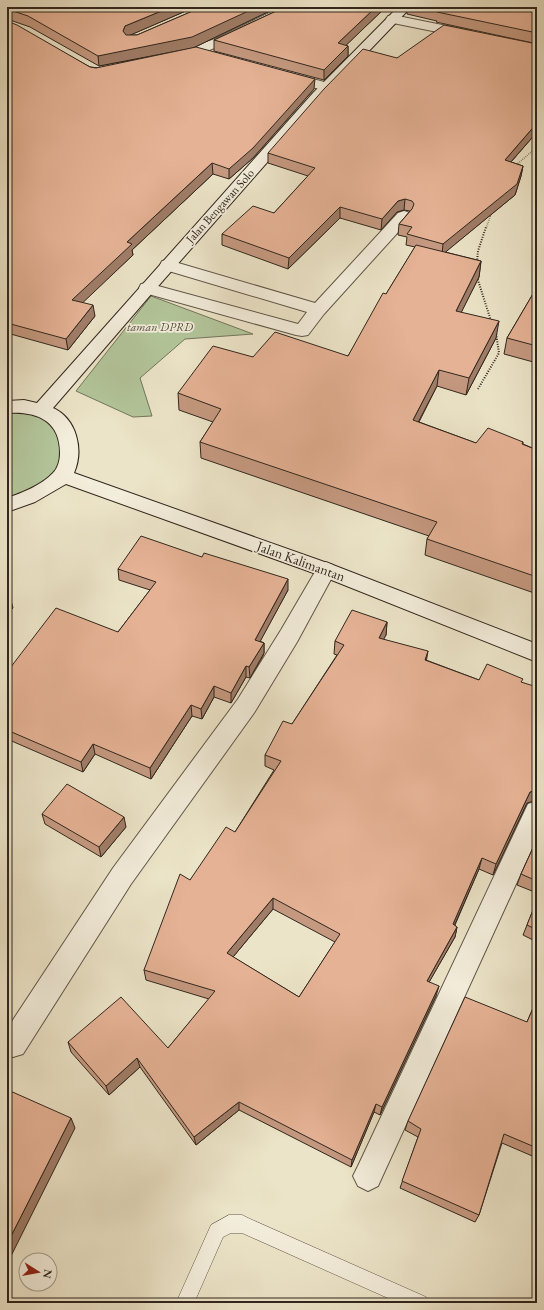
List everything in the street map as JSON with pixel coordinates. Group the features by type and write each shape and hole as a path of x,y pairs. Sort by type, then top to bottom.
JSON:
{"street":[{"path":"158,60 197,52 292,7"},
{"name":"Jalan Bengawan Solo","path":"41,410 147,288 327,87 405,7"},
{"path":"393,20 476,36"},
{"path":"197,52 220,58"},
{"path":"273,73 327,87"},
{"path":"147,288 302,331 318,310 404,216"},
{"path":"168,265 318,310"},
{"path":"7,407 24,406 41,410 56,418 69,439 70,455 63,476 39,492 16,503 7,505"},
{"name":"Jalan Kalimantan","path":"63,476 326,570 537,653"},
{"path":"13,1044 122,876 246,706 289,636 326,570"},
{"path":"368,1176 537,811"}],"lane":[{"path":"185,1303 217,1231 229,1224 242,1224 420,1303"}],"path":[{"path":"513,169 537,147"},
{"path":"477,263 478,251 493,209"},
{"path":"476,276 492,322"},
{"path":"478,389 499,353 497,334 494,328"}],"green space":[{"name":"taman DPRD","path":"151,296 253,334 185,339 140,378 152,416 133,417 76,391"},
{"path":"7,407 56,418 63,476 7,505"}],"building":[{"path":"7,7 171,7 125,26 123,31 126,35 137,35 202,7 257,7 192,37 98,56 28,16 7,9"},
{"path":"285,7 376,7 338,43 348,46 324,70 214,40"},
{"path":"421,7 508,7 537,13 537,33 437,12 438,11"},
{"path":"7,21 17,25 90,67 96,68 196,47 315,79 253,148 229,169 212,163 127,242 132,244 72,300 93,305 66,339 7,323"},
{"path":"444,25 537,44 537,123 505,160 523,166 517,184 443,244 407,234 412,227 399,224 412,209 414,204 412,201 405,199 398,201 382,219 340,207 289,258 222,234 253,206 274,213 315,168 268,153 324,89 363,49 397,58"},
{"path":"416,245 481,261 456,311 499,321 469,378 439,370 413,420 476,443 488,428 523,442 522,444 537,450 537,577 427,539 437,522 200,442 221,409 178,393 213,346 253,357 275,332 348,356 383,293 386,294"},
{"path":"537,287 537,346 507,338"},
{"path":"141,536 202,557 204,553 288,579 255,640 264,643 249,667 246,666 231,693 214,686 201,709 191,705 150,768 93,744 81,762 7,730 7,672 56,608 118,632 156,582 118,569"},
{"path":"352,610 387,622 379,638 428,651 425,660 479,680 487,664 523,679 521,682 537,687 537,790 530,792 496,864 482,858 453,924 457,927 427,981 439,986 382,1107 376,1104 352,1160 239,1102 194,1137 137,1058 106,1086 68,1042 121,997 168,1048 215,991 144,970 180,874 190,880 226,827 235,832 281,761 265,755 283,721 292,724 344,645 335,641","holes":["273,898 340,934 299,997 227,953"]},
{"path":"67,784 124,817 99,847 42,814"},
{"path":"537,839 537,881 521,874"},
{"path":"537,900 537,930 527,925"},
{"path":"465,997 527,1022 537,999 537,1148 504,1134 479,1215 402,1181 421,1129 408,1121"},
{"path":"8,1090 71,1118 7,1244 7,1092"}]}
